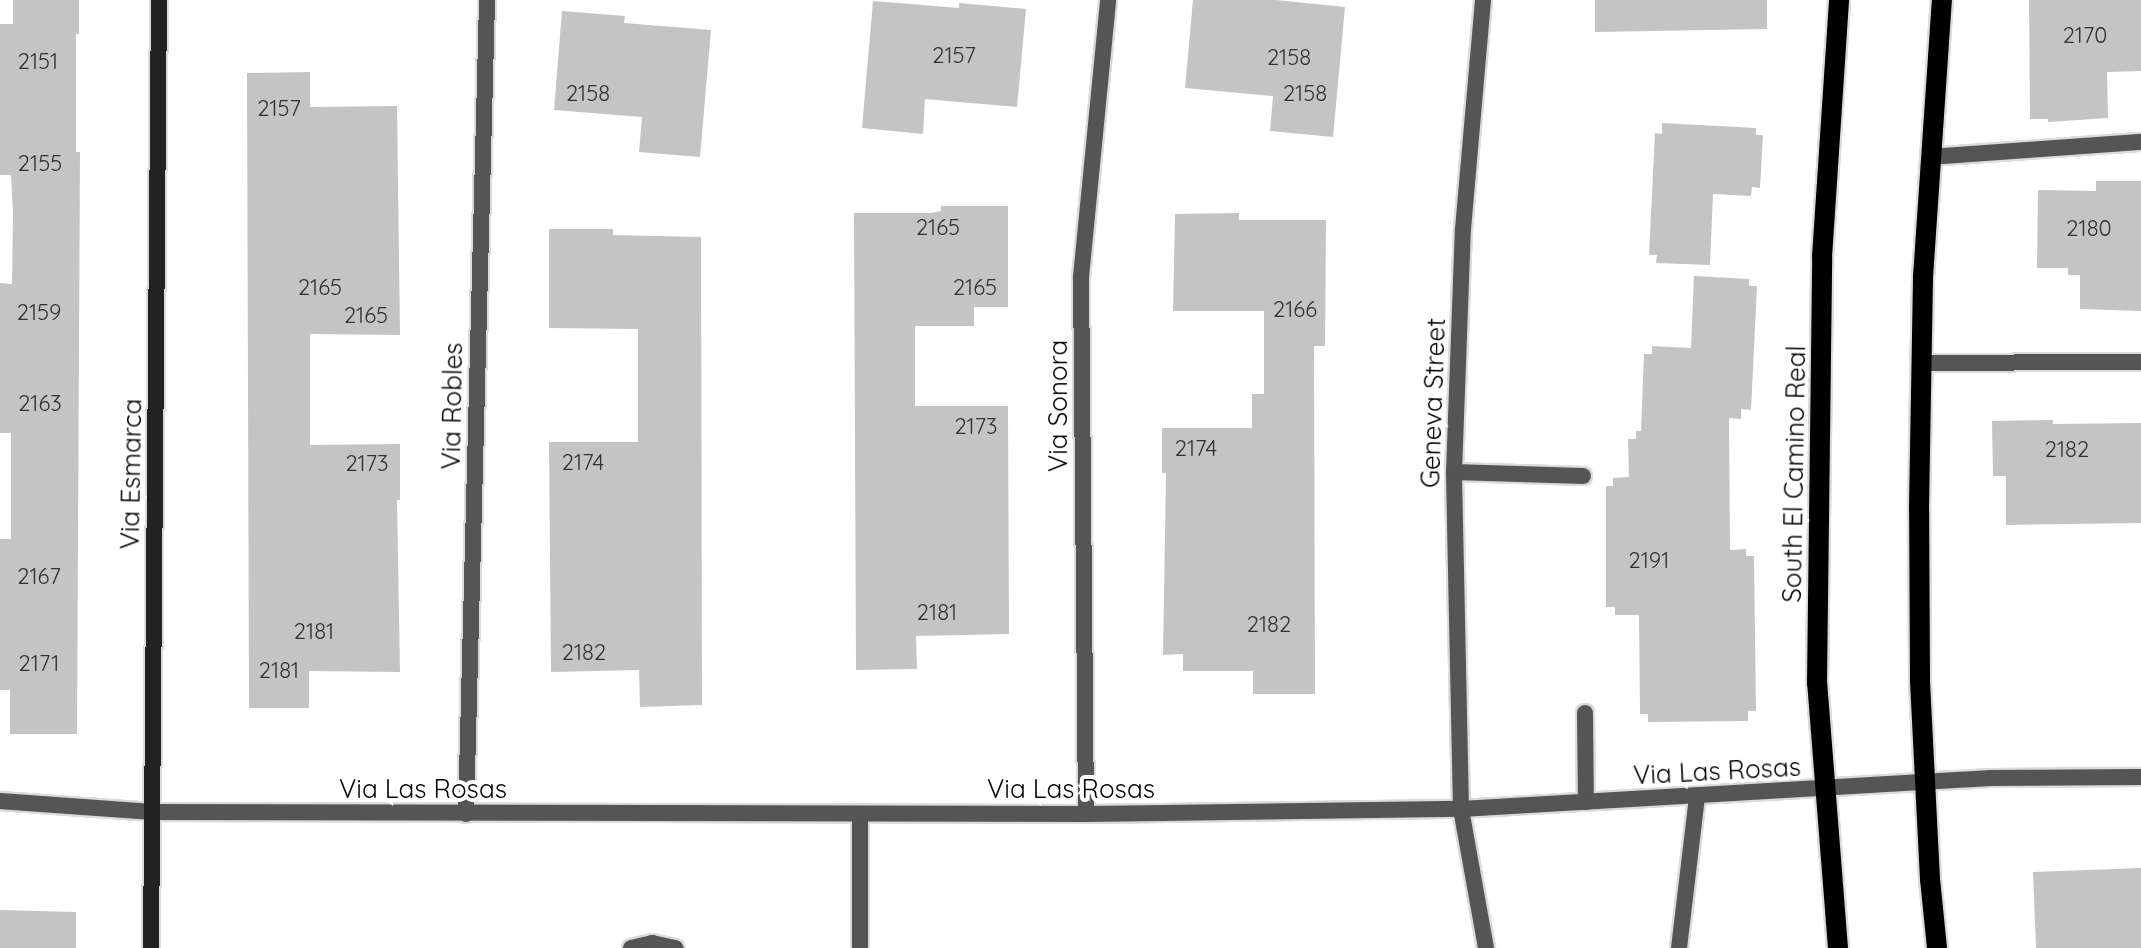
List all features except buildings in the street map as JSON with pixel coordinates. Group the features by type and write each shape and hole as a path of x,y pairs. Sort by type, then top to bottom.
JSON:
{"main road":[{"name":"South El Camino Real","path":"1838,948 1817,683 1822,257 1839,0"},
{"path":"1937,948 1920,679 1920,363 1930,157 1942,0"}],"street":[{"name":"Via Esmarca","path":"151,948 159,0"},
{"name":"Via Robles","path":"466,814 487,0"},
{"name":"Via Sonora","path":"1086,814 1081,277 1108,0"},
{"name":"Geneva Street","path":"1483,0 1463,229 1454,472 1461,809 1486,948"},
{"path":"1930,157 2141,142"},
{"path":"1920,363 2141,362"},
{"path":"1454,472 1583,476"},
{"path":"1585,713 1586,802"},
{"name":"Via Las Rosas","path":"0,801 152,812 1086,814 1461,809 1991,778 2141,777"},
{"path":"1679,948 1697,796"},
{"path":"860,814 860,948"},
{"path":"631,948 652,943 675,948"}]}
